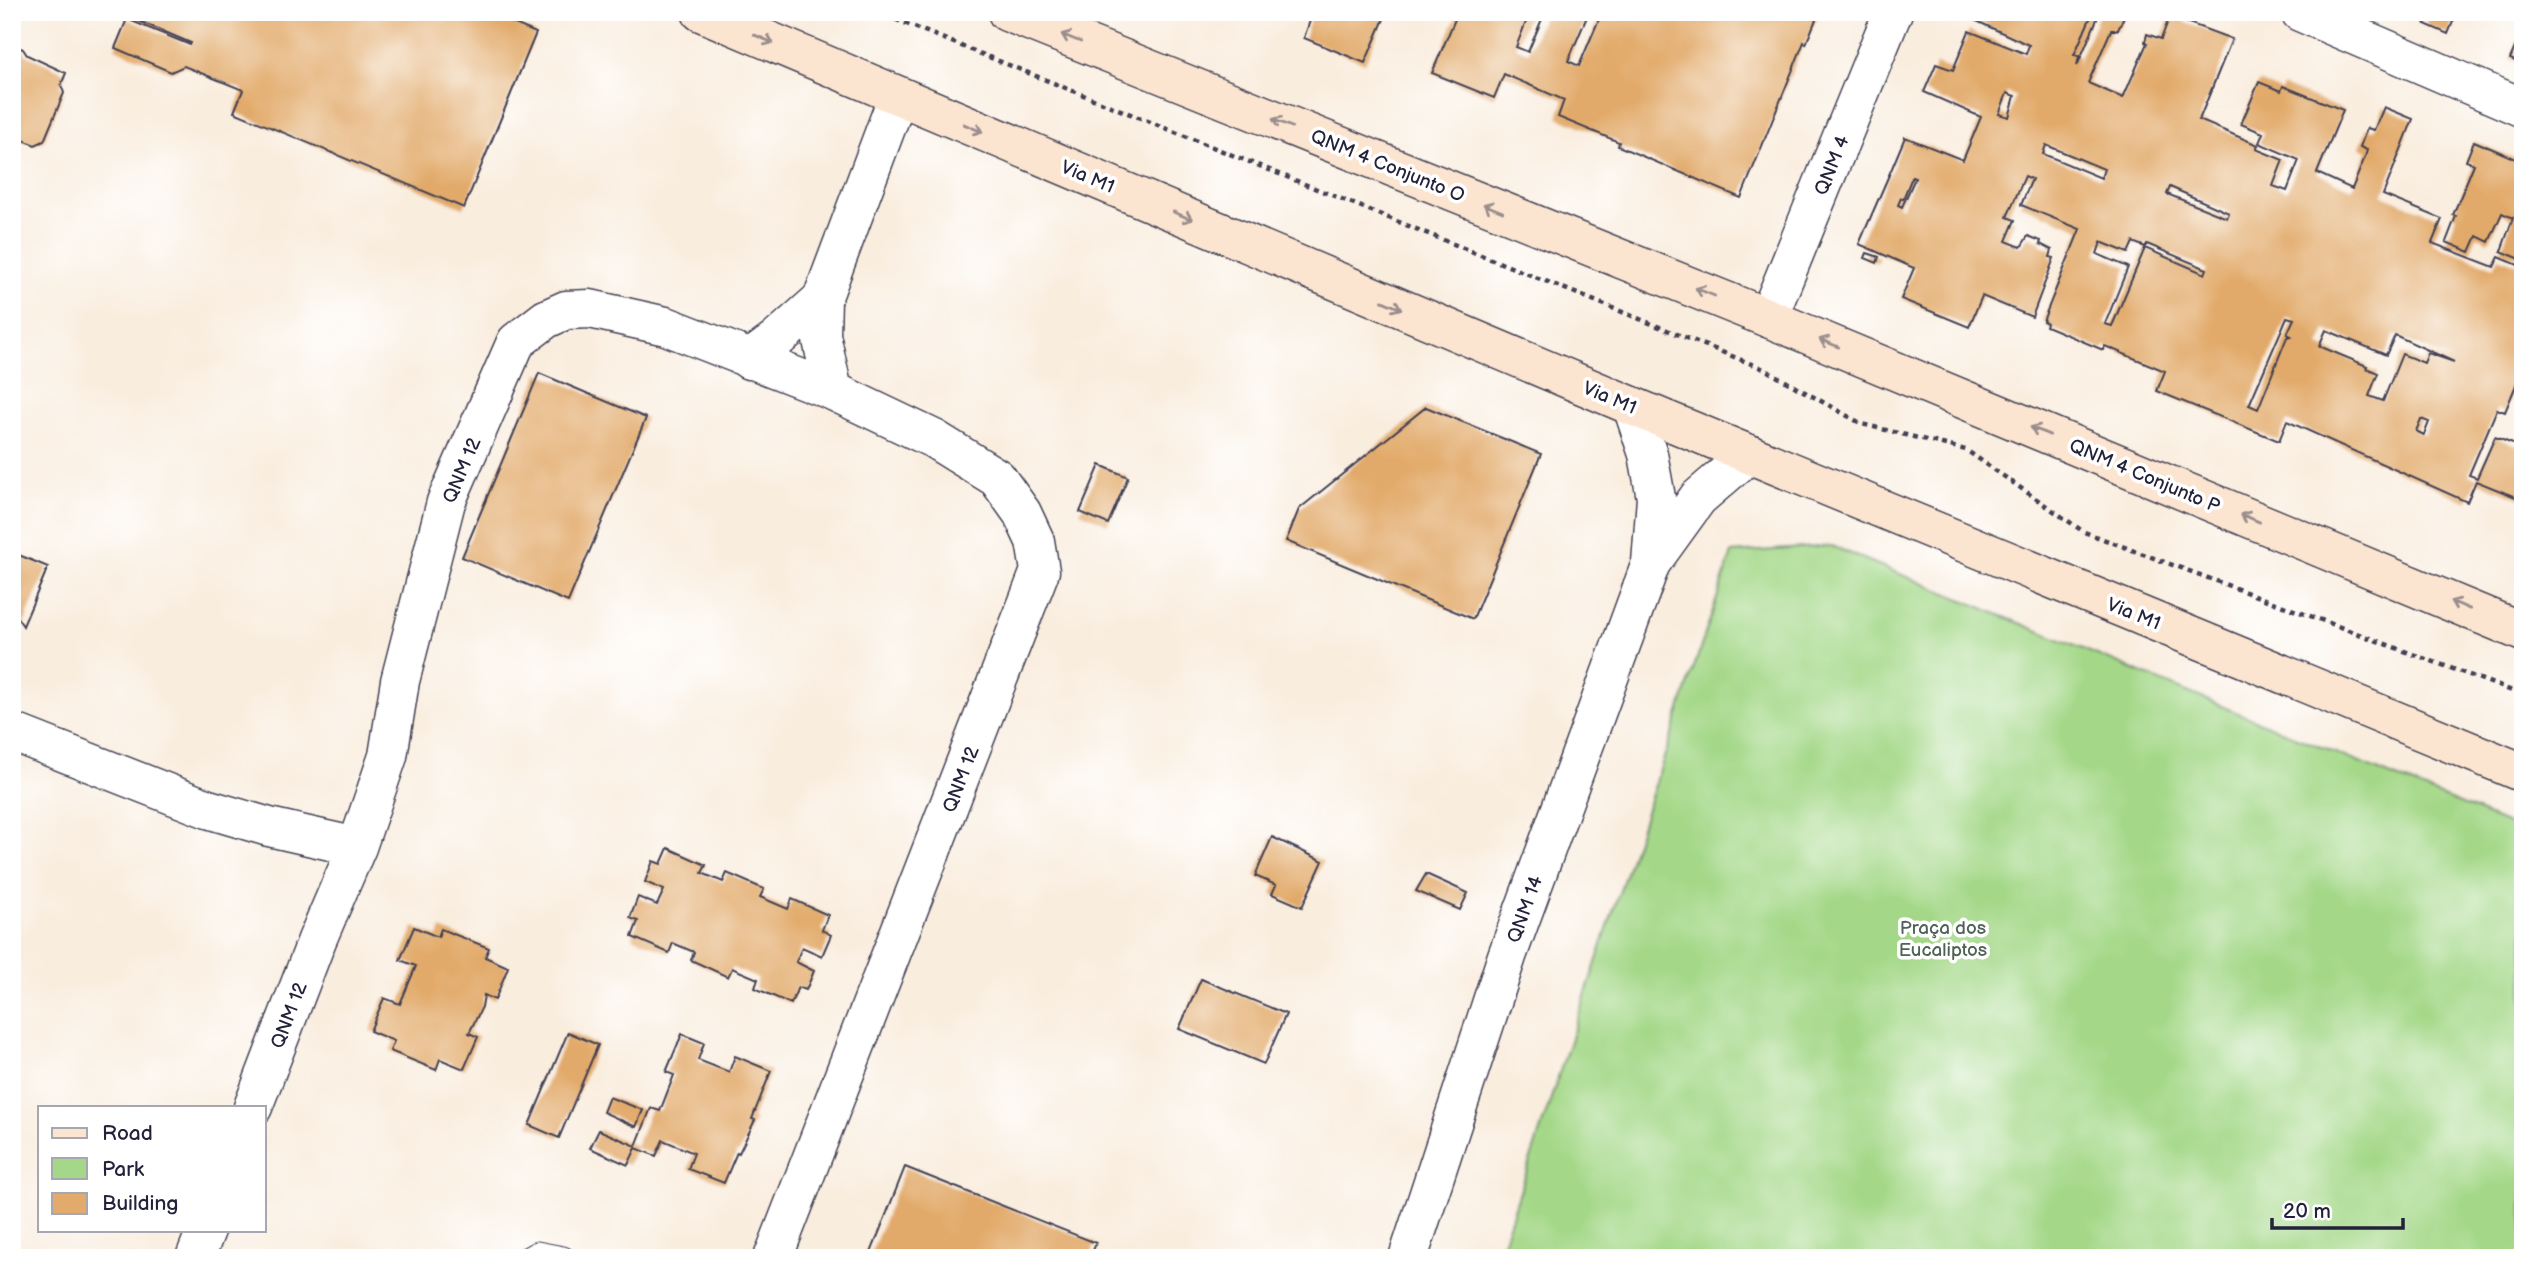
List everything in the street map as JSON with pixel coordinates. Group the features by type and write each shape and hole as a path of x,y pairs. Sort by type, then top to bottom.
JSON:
{"main road":[{"name":"Via M1","path":"701,12 1632,406 2523,773"},
{"name":"QNM 4 Conjunto O","path":"1007,12 1768,318"},
{"name":"QNM 4 Conjunto P","path":"1768,318 2523,632"},
{"path":"2409,726 2523,748"}],"street":[{"name":"QNM 4","path":"1768,318 1893,12"},
{"path":"2300,12 2523,108"},
{"path":"833,391 821,335 822,299 898,96"},
{"path":"749,360 822,299"},
{"name":"QNM 12","path":"253,1106 317,940 357,847 387,755 400,681 446,502 516,342 546,319 566,310 590,309 666,326 833,391 934,439 997,478 1023,513 1035,541 1040,571 773,1258"},
{"name":"QNM 14","path":"1408,1258 1507,956 1651,563 1656,498 1648,454 1632,406"},
{"name":"QNM 14","path":"1651,563 1698,498 1749,453"},
{"path":"12,732 208,809 269,827 357,847"},
{"path":"195,1258 205,1232"}],"lane":[{"path":"528,1258 537,1253 563,1258"}],"path":[{"path":"877,12 1764,369 1862,424 1966,450 2084,532 2523,695"}],"green space":[{"name":"Praça dos Eucaliptos","path":"1832,546 2523,830 2523,1258 1498,1258 1732,553"}],"building":[{"path":"118,12 487,12 536,33 464,208 234,112 243,90 184,66 171,72 115,48 127,19 190,45 191,43"},
{"path":"1313,12 1387,12 1365,63 1304,38"},
{"path":"1458,12 1530,12 1516,47 1528,52 1545,12 1589,12 1568,61 1579,66 1602,12 1819,12 1806,44 1804,42 1741,198 1618,146 1619,142 1558,117 1564,100 1504,74 1494,98 1432,73"},
{"path":"1957,12 2093,12 2074,55 2079,56 2077,66 2100,12 2126,12 2118,30 2111,30 2088,83 2123,98 2147,43 2147,34 2161,39 2170,16 2232,39 2199,120 2258,145 2256,149 2283,160 2273,186 2287,191 2299,160 2259,143 2263,133 2241,124 2259,82 2281,91 2283,86 2343,110 2317,173 2352,189 2367,150 2360,147 2367,128 2374,130 2384,107 2413,119 2383,195 2442,219 2432,243 2494,267 2499,257 2523,267 2523,368 2505,412 2497,409 2469,475 2477,478 2495,437 2523,448 2523,500 2476,481 2467,502 2287,421 2279,441 2157,391 2165,371 2105,346 2103,350 2046,326 2047,323 2043,321 2080,229 2021,205 2032,179 2025,176 2007,217 2015,220 2006,241 2021,247 2028,236 2041,241 2040,244 2052,250 2050,257 2054,258 2032,317 1982,296 1969,327 1901,299 1914,268 1859,244 1905,137 1963,160 1981,117 1924,92 1936,64 1953,70 1969,31 2026,54 2029,45","holes":["2007,93 2015,96 2009,117 1999,114","2046,145 2104,169 2101,178 2043,154","1912,177 1915,178 1902,207 1898,205 1901,198 1903,199","2170,187 2229,213 2227,218 2167,194","2101,242 2128,253 2133,242 2145,247 2147,244 2207,269 2205,274 2145,248 2112,326 2105,324 2128,267 2097,254","2287,317 2294,319 2287,334 2291,336 2287,337 2258,409 2249,405","2326,330 2386,355 2395,335 2454,362 2428,353 2424,363 2402,354 2383,401 2369,396 2378,373 2366,368 2367,366 2319,346","2421,419 2429,422 2424,435 2416,431"]},
{"path":"2430,12 2457,12 2448,34 2425,24"},
{"path":"2523,29 2523,64 2510,59"},
{"path":"12,44 23,49 27,55 66,73 61,85 64,93 44,141 35,145 12,135"},
{"path":"2474,141 2523,162 2523,260 2501,251 2513,218 2502,213 2489,242 2477,236 2470,252 2446,242 2456,216 2453,215 2474,164 2466,161"},
{"path":"12,194 18,201 12,217"},
{"path":"1867,253 1879,257 1877,263 1865,258"},
{"path":"539,373 646,418 568,602 462,557"},
{"path":"1426,407 1541,454 1473,619 1286,541 1299,509"},
{"path":"1100,465 1128,477 1108,524 1080,512"},
{"path":"14,553 48,567 23,626 12,610"},
{"path":"1272,837 1323,861 1302,907 1272,894 1276,885 1255,876"},
{"path":"668,848 706,865 702,873 723,882 727,873 764,889 760,897 788,909 792,899 828,915 822,930 831,935 822,956 802,947 796,962 814,971 806,990 798,987 791,1004 755,988 758,979 732,968 728,977 691,960 694,952 673,943 669,953 632,937 638,921 630,918 638,897 657,905 664,890 645,882 653,861 661,864"},
{"path":"1426,874 1468,893 1460,910 1416,891"},
{"path":"414,927 438,937 441,929 489,948 485,957 508,967 495,1000 484,995 482,1007 469,1033 478,1037 464,1069 440,1059 436,1070 390,1051 394,1041 370,1031 384,998 400,1004 416,966 400,960"},
{"path":"1201,979 1286,1014 1264,1064 1179,1029"},
{"path":"568,1032 598,1045 559,1138 529,1125"},
{"path":"682,1034 704,1043 698,1060 729,1072 735,1056 771,1071 752,1119 755,1120 724,1183 688,1169 694,1153 663,1140 656,1156 636,1148 628,1165 590,1148 599,1130 636,1146 651,1108 660,1111 674,1075 666,1072"},
{"path":"609,1097 643,1110 636,1127 603,1112"},
{"path":"905,1167 1096,1243 1090,1258 869,1258"}]}
